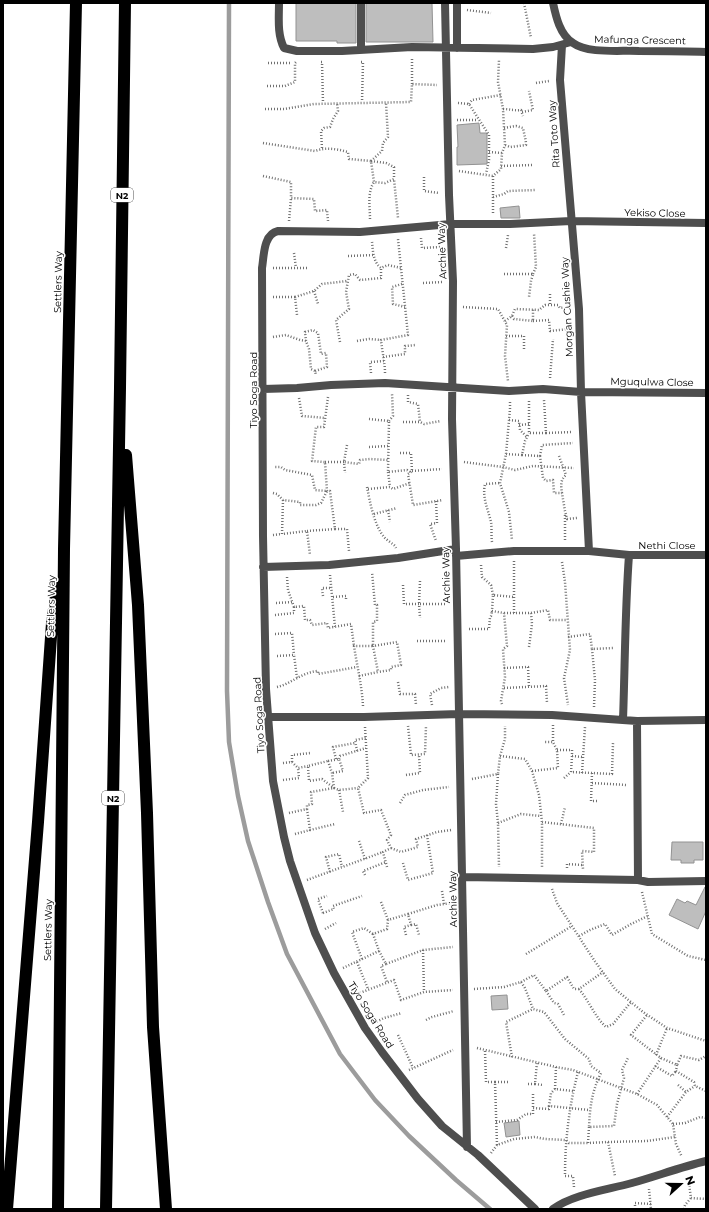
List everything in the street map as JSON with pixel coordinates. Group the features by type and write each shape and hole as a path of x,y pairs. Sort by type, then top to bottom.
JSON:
{"highway":[{"name":"Settlers Way","path":"58,1209 64,549 76,3"},
{"name":"N2","path":"106,1209 125,3"},
{"path":"120,388 138,605 147,813 153,1027 166,1209"},
{"path":"7,1209 38,822 52,623 64,549"}],"street":[{"path":"279,3 279,27 281,42 284,48 306,52 412,47 533,49 562,45 571,42 559,25 552,3"},
{"path":"360,3 361,50"},
{"name":"Archie Way","path":"446,3 449,195 453,281 452,419 458,641 467,1147"},
{"path":"457,6 457,48"},
{"name":"Mafunga Crescent","path":"571,42 582,47 600,50 706,52"},
{"name":"Rita Toto Way","path":"562,45 560,80 571,221"},
{"name":"Yekiso Close","path":"278,231 371,231 451,224 534,224 571,221 706,223"},
{"name":"Morgan Cushie Way","path":"571,221 579,305 580,392 589,551"},
{"name":"Tiyo Soga Road","path":"278,231 272,233 268,238 262,268 264,616 266,689 273,781 284,837 297,883 315,933 334,973 365,1028 399,1075 432,1116 485,1162 535,1209"},
{"name":"Mguqulwa Close","path":"263,389 385,383 509,391 546,390 580,392 706,393"},
{"name":"Nethi Close","path":"264,567 329,565 398,558 440,551 481,553 514,551 589,551 629,555 706,555"},
{"path":"623,720 626,648 626,592 629,555"},
{"path":"268,717 364,717 459,714 550,715 637,721 706,720"},
{"path":"637,721 638,880"},
{"path":"462,877 706,882"},
{"path":"553,1209 558,1205 574,1198 706,1161"}],"path":[{"path":"524,3 533,49"},
{"path":"457,6 491,13"},
{"path":"265,109 284,109 323,103 411,102 412,47"},
{"path":"492,224 493,176 501,169 502,153 505,146 503,109 498,82 500,49"},
{"path":"268,62 302,63"},
{"path":"316,62 328,62"},
{"path":"322,62 323,103"},
{"path":"355,62 363,62 362,102"},
{"path":"267,86 285,86 295,82 295,63"},
{"path":"412,84 447,85"},
{"path":"503,109 521,110 522,112 533,110 529,91"},
{"path":"447,103 469,104 472,100 501,95"},
{"path":"371,161 382,151 383,143 388,137 386,102"},
{"path":"322,148 321,131 324,128 330,127 338,111 337,103"},
{"path":"469,104 489,135 489,152 486,174"},
{"path":"522,112 523,116"},
{"path":"448,120 479,120"},
{"path":"504,128 516,126 523,128 526,140 526,145 510,147 505,146"},
{"path":"263,143 315,151 322,148 338,149 348,152 349,159 386,163 394,167 402,284 408,335 381,340 369,339 357,341"},
{"path":"489,152 502,153"},
{"path":"371,161 374,182 385,183 394,179"},
{"path":"501,166 532,165"},
{"path":"449,169 493,176"},
{"path":"263,176 291,182 288,232"},
{"path":"424,177 424,191 449,195"},
{"path":"493,197 504,194 508,191 535,190"},
{"path":"291,198 314,199 315,211 327,210 330,232"},
{"path":"529,297 531,281 536,267 534,224"},
{"path":"423,227 425,238 421,238 422,248 452,246"},
{"path":"294,253 296,268"},
{"path":"348,256 374,255"},
{"path":"262,268 307,268"},
{"path":"340,342 336,320 349,309 346,292 349,275 355,274 360,280 381,278 381,268"},
{"path":"504,274 533,274"},
{"path":"263,296 295,297 314,291 322,284 347,281"},
{"path":"423,283 453,281"},
{"path":"402,284 392,287 393,304 405,307"},
{"path":"314,291 318,304"},
{"path":"550,294 550,304"},
{"path":"295,297 297,315"},
{"path":"505,321 512,316 515,309 539,310 545,305 550,304 558,305 560,308 579,305"},
{"path":"453,306 498,309 507,325 505,356 510,410 506,454 500,483 509,512 514,551 514,614"},
{"path":"533,321 534,309"},
{"path":"512,316 514,319 533,321 550,320 550,331 579,328"},
{"path":"315,371 327,367 326,353 321,354 318,333 313,330 305,332 309,349 311,369 315,371 318,386"},
{"path":"263,338 286,335 306,341"},
{"path":"506,336 524,336 524,349"},
{"path":"546,433 546,390 553,339"},
{"path":"381,340 385,383"},
{"path":"383,356 405,354 405,346 416,345"},
{"path":"372,383 370,362 384,361"},
{"path":"390,487 388,472 388,421 393,416 392,392 404,384 408,402 418,404 420,422"},
{"path":"331,385 326,402 324,427 316,427 312,461 359,464 360,460 388,460"},
{"path":"297,388 302,416 325,418"},
{"path":"522,455 525,441 530,432 527,390"},
{"path":"369,419 388,421"},
{"path":"403,422 420,422 424,424 452,419"},
{"path":"509,420 519,421 522,433 527,437"},
{"path":"519,425 530,424"},
{"path":"530,432 546,433 583,431"},
{"path":"562,493 554,493 553,480 546,481 543,478 540,456 542,445 583,442"},
{"path":"345,473 344,462 347,445"},
{"path":"369,447 388,446"},
{"path":"400,453 411,453 411,471 408,474 413,505 454,499"},
{"path":"506,454 540,456"},
{"path":"559,456 566,475 562,478 561,482 567,519 587,518"},
{"path":"325,462 328,491 330,491 335,529"},
{"path":"388,472 411,471 453,465 503,467 515,470 533,466 584,468"},
{"path":"263,466 281,467 285,470 312,475 315,490 328,491"},
{"path":"493,552 490,533 491,523 484,491 485,484 500,483"},
{"path":"398,558 396,546 385,538 380,530 369,498 368,488 390,487 393,489 410,484"},
{"path":"263,492 277,494 284,500 300,502 300,506 321,504 328,491"},
{"path":"284,500 282,534 347,529 351,563"},
{"path":"436,501 437,522 430,524 440,551"},
{"path":"374,514 397,508"},
{"path":"388,510 390,522"},
{"path":"566,514 564,522 564,551 568,637 570,650 564,678 568,696 569,717"},
{"path":"307,531 311,565"},
{"path":"457,629 489,629 493,595 491,585 482,577 480,563 481,553"},
{"path":"371,560 377,616 377,621 373,622 373,646 378,672"},
{"path":"329,565 335,626"},
{"path":"264,616 294,613 293,602 288,590 286,566"},
{"path":"420,581 420,618"},
{"path":"403,585 404,604 457,605"},
{"path":"323,596 322,588 332,588"},
{"path":"493,595 514,597"},
{"path":"332,597 346,596 346,600"},
{"path":"264,604 293,602"},
{"path":"294,607 304,606 305,620 310,620 312,625 327,623 328,628 351,624 357,667 362,688 368,778 358,788 339,790 322,779 309,781 308,766"},
{"path":"492,611 514,614 548,610 550,620 568,620"},
{"path":"504,613 507,646 503,649 504,688 501,701 506,715"},
{"path":"529,647 532,624 531,613"},
{"path":"265,635 292,632 297,678"},
{"path":"568,637 590,634 594,680 594,718"},
{"path":"417,641 458,641"},
{"path":"354,646 373,646 397,642 401,665 391,667 391,670 359,676"},
{"path":"592,649 626,648"},
{"path":"266,656 294,655"},
{"path":"266,689 284,685 311,671 318,670 318,674 357,667"},
{"path":"504,668 528,667 529,686"},
{"path":"398,682 400,694 415,694 417,715"},
{"path":"406,716 411,756 425,754 430,694 441,688 458,685"},
{"path":"504,688 546,686 553,742 557,750 558,768 532,771"},
{"path":"582,773 585,718"},
{"path":"332,773 343,771 333,747 355,743 355,740 366,738"},
{"path":"544,742 553,742"},
{"path":"564,778 571,772 612,774 613,742"},
{"path":"355,743 357,751"},
{"path":"298,768 338,759 340,756 366,748"},
{"path":"557,750 572,750 571,772"},
{"path":"273,781 299,778 298,768 292,762 292,755 311,753"},
{"path":"406,775 420,773 419,755"},
{"path":"500,756 525,759 532,771 539,795 545,879 557,903 615,989 647,1015 667,1028 706,1041"},
{"path":"572,756 584,757"},
{"path":"328,761 332,773 334,788"},
{"path":"272,763 292,762"},
{"path":"592,773 591,801 597,801"},
{"path":"498,774 496,804 498,823 499,878"},
{"path":"592,783 638,786"},
{"path":"334,788 311,792 312,804 307,805 310,830 334,824"},
{"path":"358,788 364,813 381,810 391,835 387,840 391,848 401,852 418,847 416,839 437,832 461,829"},
{"path":"339,790 343,812"},
{"path":"561,824 565,807"},
{"path":"279,815 307,809"},
{"path":"498,823 521,814 541,816"},
{"path":"542,822 594,828 594,852 582,851 583,880"},
{"path":"403,863 408,880 433,873 427,836"},
{"path":"359,840 365,858"},
{"path":"297,883 330,872 391,848"},
{"path":"383,852 387,868"},
{"path":"330,872 326,857 338,854 342,867"},
{"path":"365,876 363,871 386,862"},
{"path":"638,880 652,934 688,956 706,960"},
{"path":"442,891 444,904"},
{"path":"323,913 334,909 332,906 362,896"},
{"path":"388,920 437,905 462,901"},
{"path":"373,934 387,929 388,920 382,902"},
{"path":"408,914 411,925"},
{"path":"579,936 605,924 612,935 648,916"},
{"path":"406,935 404,927 416,924 419,935"},
{"path":"526,954 572,926"},
{"path":"362,959 352,932 364,928 373,934 379,951 386,964"},
{"path":"387,982 381,966 423,950 464,946"},
{"path":"423,950 424,992"},
{"path":"334,973 379,951"},
{"path":"356,962 368,989"},
{"path":"579,989 603,972"},
{"path":"348,998 394,980 400,1000 424,992 504,987 521,982 534,975 554,1003 558,1004 564,1015"},
{"path":"546,991 567,977 574,989 579,989 585,996 601,1022 606,1027 612,1024 631,1002"},
{"path":"521,982 533,1008"},
{"path":"512,1057 506,1022 533,1008 544,1012 565,1039 589,1059 592,1066 601,1073 592,1094 589,1110 588,1143"},
{"path":"426,1020 432,1017 465,1010"},
{"path":"365,1028 384,1018 402,1013"},
{"path":"647,1015 631,1035 660,1058 677,1065"},
{"path":"656,1055 667,1028"},
{"path":"398,1035 413,1068"},
{"path":"399,1075 465,1045 556,1068 578,1072 637,1094 657,1105 673,1124 675,1137 689,1178 691,1198 685,1205 684,1209"},
{"path":"485,1051 486,1082 510,1082"},
{"path":"655,1066 672,1076 676,1071 681,1056 699,1060 706,1056"},
{"path":"589,1127 614,1126 620,1088 624,1078 622,1070 628,1058"},
{"path":"637,1094 660,1058"},
{"path":"535,1084 537,1062"},
{"path":"533,1108 549,1109 551,1093 555,1089 556,1068"},
{"path":"676,1071 694,1082 695,1086 706,1090"},
{"path":"574,1198 573,1176 565,1176 566,1140 573,1091 578,1072"},
{"path":"495,1082 497,1145"},
{"path":"528,1084 543,1085"},
{"path":"678,1085 686,1092"},
{"path":"667,1117 686,1092 695,1086"},
{"path":"555,1089 573,1091"},
{"path":"496,1122 517,1120 526,1114 533,1114 533,1094"},
{"path":"549,1106 589,1110"},
{"path":"673,1124 685,1123 700,1117 706,1118"},
{"path":"485,1162 497,1145 514,1139 535,1137 566,1140 569,1143 588,1143 675,1137"},
{"path":"608,1142 617,1187"},
{"path":"648,1178 651,1209"},
{"path":"691,1198 706,1199"},
{"path":"635,1209 635,1203 651,1204"}],"building":[{"path":"296,3 356,3 356,43 337,43 337,41 296,41"},
{"path":"366,3 432,3 433,42 366,42"},
{"path":"479,123 480,133 487,133 487,164 457,165 457,125"},
{"path":"519,206 520,218 501,218 500,208"},
{"path":"672,842 703,842 703,860 694,860 694,863 681,863 681,860 671,860"},
{"path":"706,886 706,911 698,929 669,915 677,899 685,903 687,901 696,905"},
{"path":"507,995 508,1009 492,1010 491,996"},
{"path":"519,1121 520,1135 506,1137 504,1123"}],"waterway":[{"path":"229,3 227,691 229,742 238,796 248,841 287,954 340,1054 375,1100 409,1136 456,1180 490,1209"}]}
